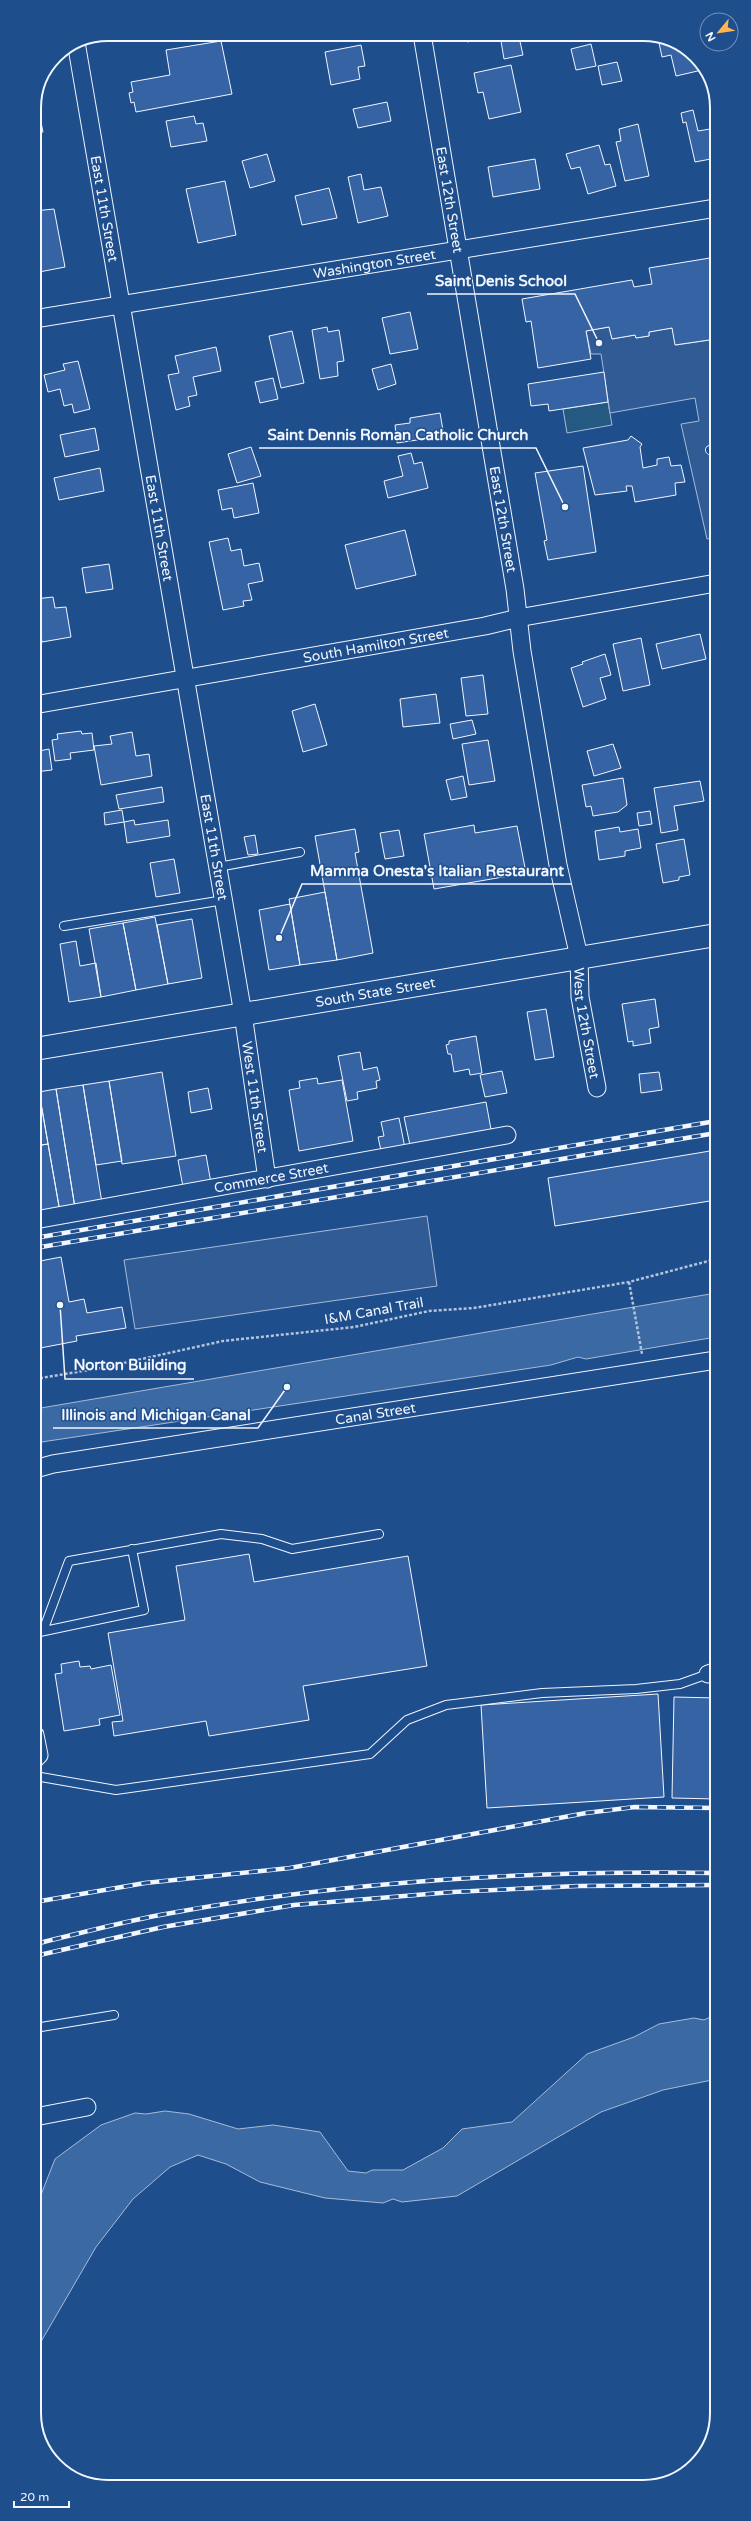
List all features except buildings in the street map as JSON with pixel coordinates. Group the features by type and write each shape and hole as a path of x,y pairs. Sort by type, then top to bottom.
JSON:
{"main road":[{"name":"South State Street","path":"41,1048 710,936"}],"street":[{"name":"East 12th Street","path":"423,41 456,250 558,865 579,957"},
{"name":"East 11th Street","path":"77,49 243,1014"},
{"name":"Washington Street","path":"41,318 710,209"},
{"name":"South Hamilton Street","path":"41,704 485,626 518,618 710,584"},
{"name":"West 12th Street","path":"579,957 580,997 597,1088"},
{"name":"West 11th Street","path":"243,1014 266,1180"},
{"name":"Commerce Street","path":"41,1219 266,1180 507,1135"},
{"name":"Canal Street","path":"41,1467 61,1462 710,1361"},
{"path":"41,2116 87,2107"}],"lane":[{"path":"218,867 300,852"},
{"path":"64,926 224,900"},
{"path":"41,1627 68,1561 221,1534 262,1539 292,1549 379,1534"},
{"path":"41,1632 144,1610 132,1549"},
{"path":"41,1777 116,1790 370,1754 407,1720 446,1705 542,1693 636,1689 680,1684 710,1674"},
{"path":"41,2027 114,2015"}],"path":[{"name":"I&M Canal Trail","path":"41,1378 101,1368 223,1341 354,1327 429,1311 474,1308 629,1282 710,1261"},
{"path":"629,1282 645,1372"}],"shaded area":[{"path":"609,327 612,339 635,335 636,338 649,336 649,332 672,328 676,345 710,340 710,538 707,539 681,424 699,421 695,398 610,413 601,354 591,354 586,331"},
{"path":"608,402 612,425 567,433 563,409"},
{"path":"427,1216 437,1286 135,1329 124,1260"},
{"path":"710,1294 710,1338 586,1359 578,1357 551,1365 41,1442 41,1408"},
{"path":"710,2017 710,2080 663,2090 601,2112 457,2196 402,2202 393,2199 383,2203 325,2198 260,2182 226,2164 198,2155 170,2167 133,2199 96,2247 41,2342 41,2195 55,2159 101,2125 135,2113 146,2114 165,2111 189,2114 238,2129 273,2125 320,2132 348,2171 366,2173 372,2170 403,2170 443,2148 462,2129 512,2122 587,2054 634,2037 659,2024 694,2018 704,2020"}],"railway":[{"path":"41,1237 710,1122"},
{"path":"41,1247 710,1134"},
{"path":"41,1901 145,1883 290,1868 586,1813 635,1807 710,1808"},
{"path":"41,1943 160,1915 229,1903 367,1886 507,1876 710,1873"},
{"path":"41,1955 163,1927 294,1905 453,1892 578,1886 710,1885"}],"place":[{"name":"Saint Denis School","path":"599,343"},
{"name":"Saint Dennis Roman Catholic Church","path":"565,507"},
{"name":"Mamma Onesta's Italian Restaurant","path":"279,938"},
{"name":"Norton Building","path":"60,1305"},
{"name":"Illinois and Michigan Canal","path":"287,1387"}]}
